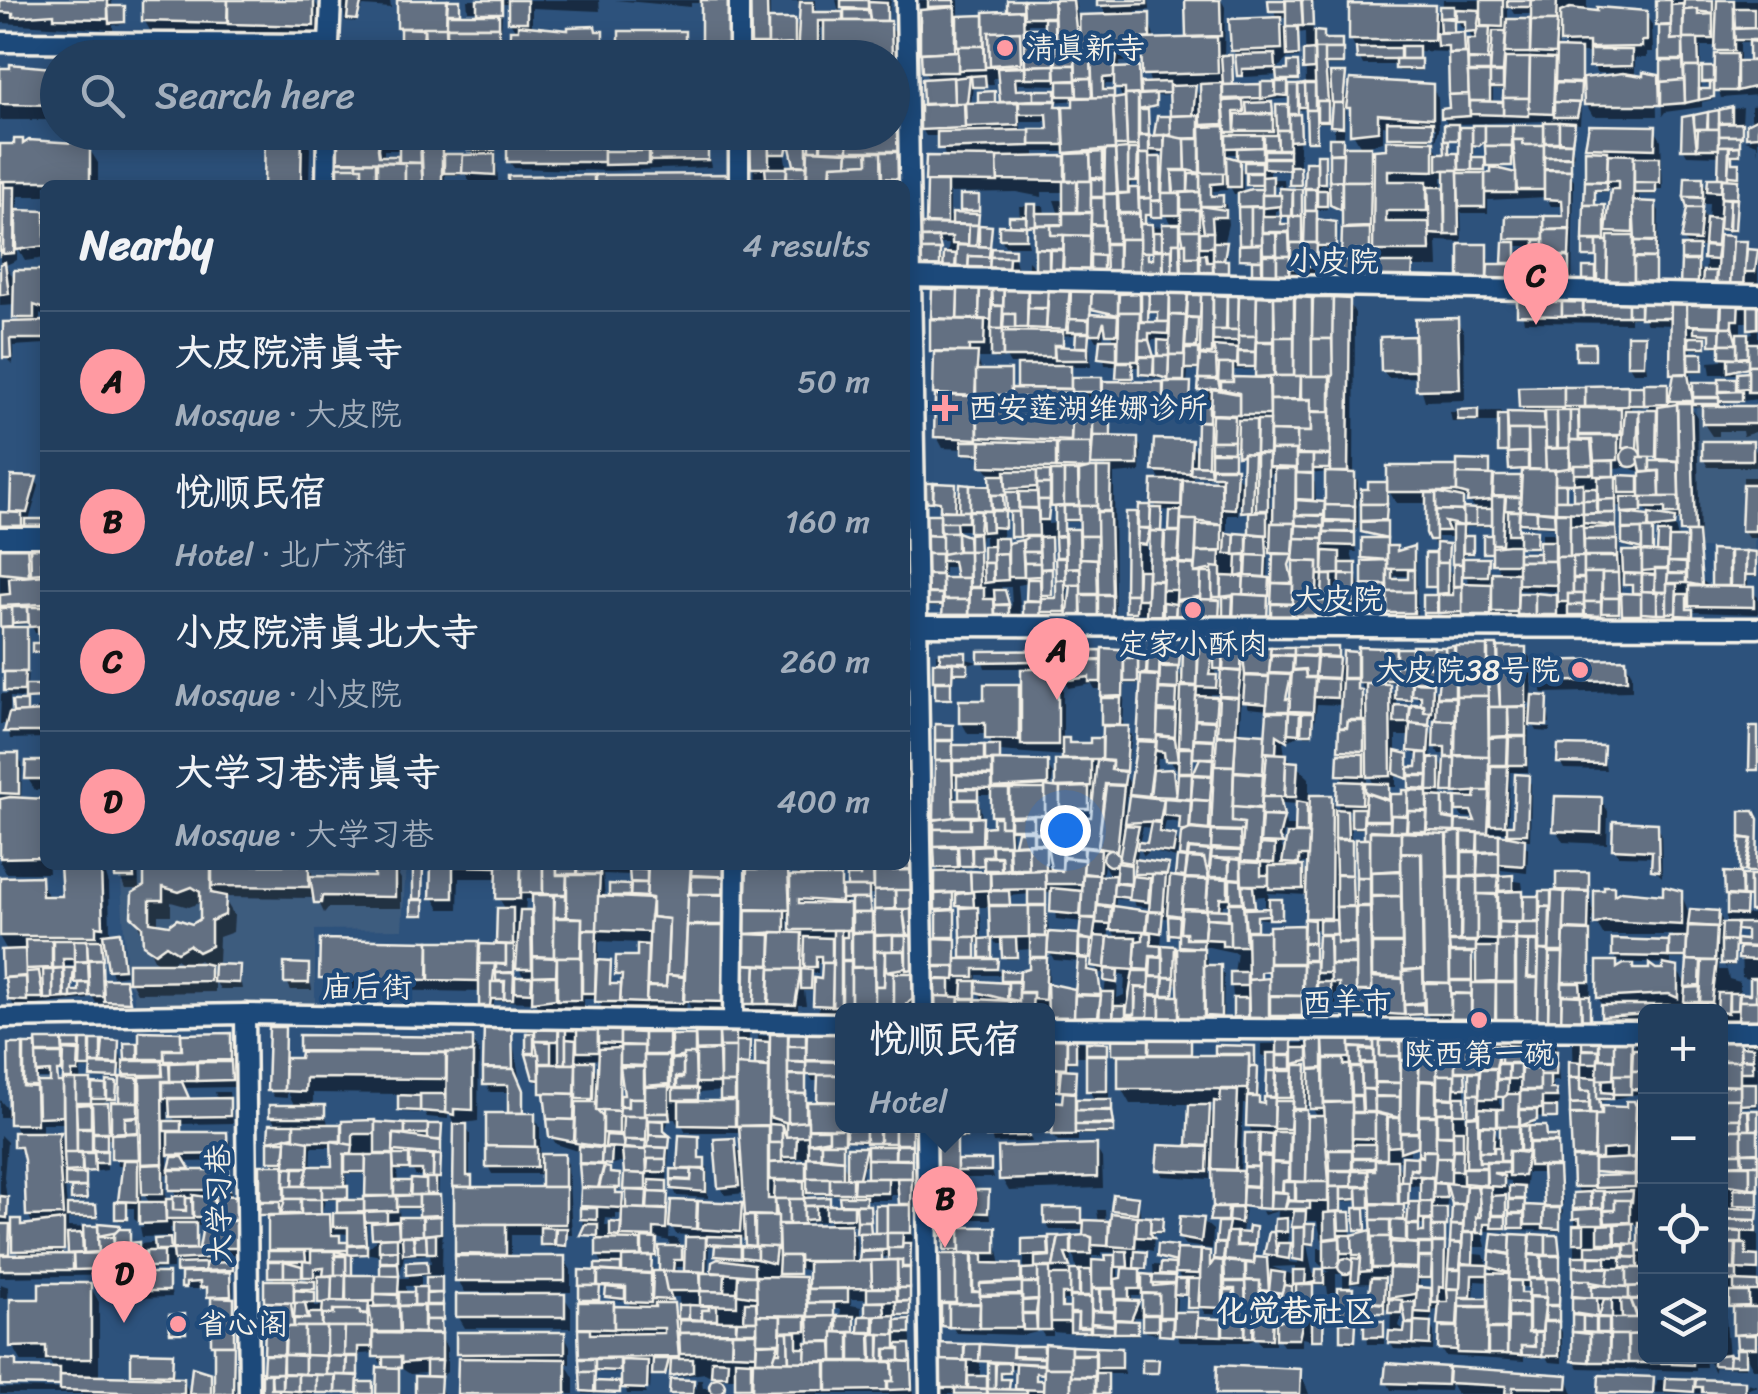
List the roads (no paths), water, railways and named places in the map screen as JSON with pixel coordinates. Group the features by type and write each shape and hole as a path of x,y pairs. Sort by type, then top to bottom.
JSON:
{"street":[{"path":"329,40 330,0"},
{"path":"739,0 739,40"},
{"path":"906,0 906,40"},
{"path":"0,42 40,43"},
{"path":"326,180 327,150"},
{"path":"739,150 739,180"},
{"path":"908,150 908,180"},
{"name":"小皮院","path":"910,277 1758,295"},
{"path":"910,316 924,1003"},
{"path":"0,537 40,537"},
{"name":"大皮院","path":"918,626 1758,628"},
{"path":"735,870 733,1019 835,1022"},
{"name":"庙后街","path":"0,1018 245,1014 733,1019"},
{"name":"大学习巷","path":"245,1014 250,1394"},
{"name":"西羊市","path":"1055,1028 1638,1031"},
{"path":"1728,1031 1758,1030"},
{"path":"926,1133 930,1394"}],"place":[{"name":"清真新寺","path":"1005,48"},
{"name":"小皮院清真北大寺","path":"1536,325"},
{"name":"西安莲湖维娜诊所","path":"945,408"},
{"name":"定家小酥肉","path":"1193,610"},
{"name":"大皮院38号院","path":"1580,670"},
{"name":"大皮院清真寺","path":"1057,700"},
{"name":"陕西第一碗","path":"1479,1020"},
{"name":"悦顺民宿","path":"945,1248"},
{"name":"大学习巷清真寺","path":"124,1323"},
{"name":"省心阁","path":"178,1324"}],"district":[{"name":"化觉巷社区","path":"1296,1311"}]}
